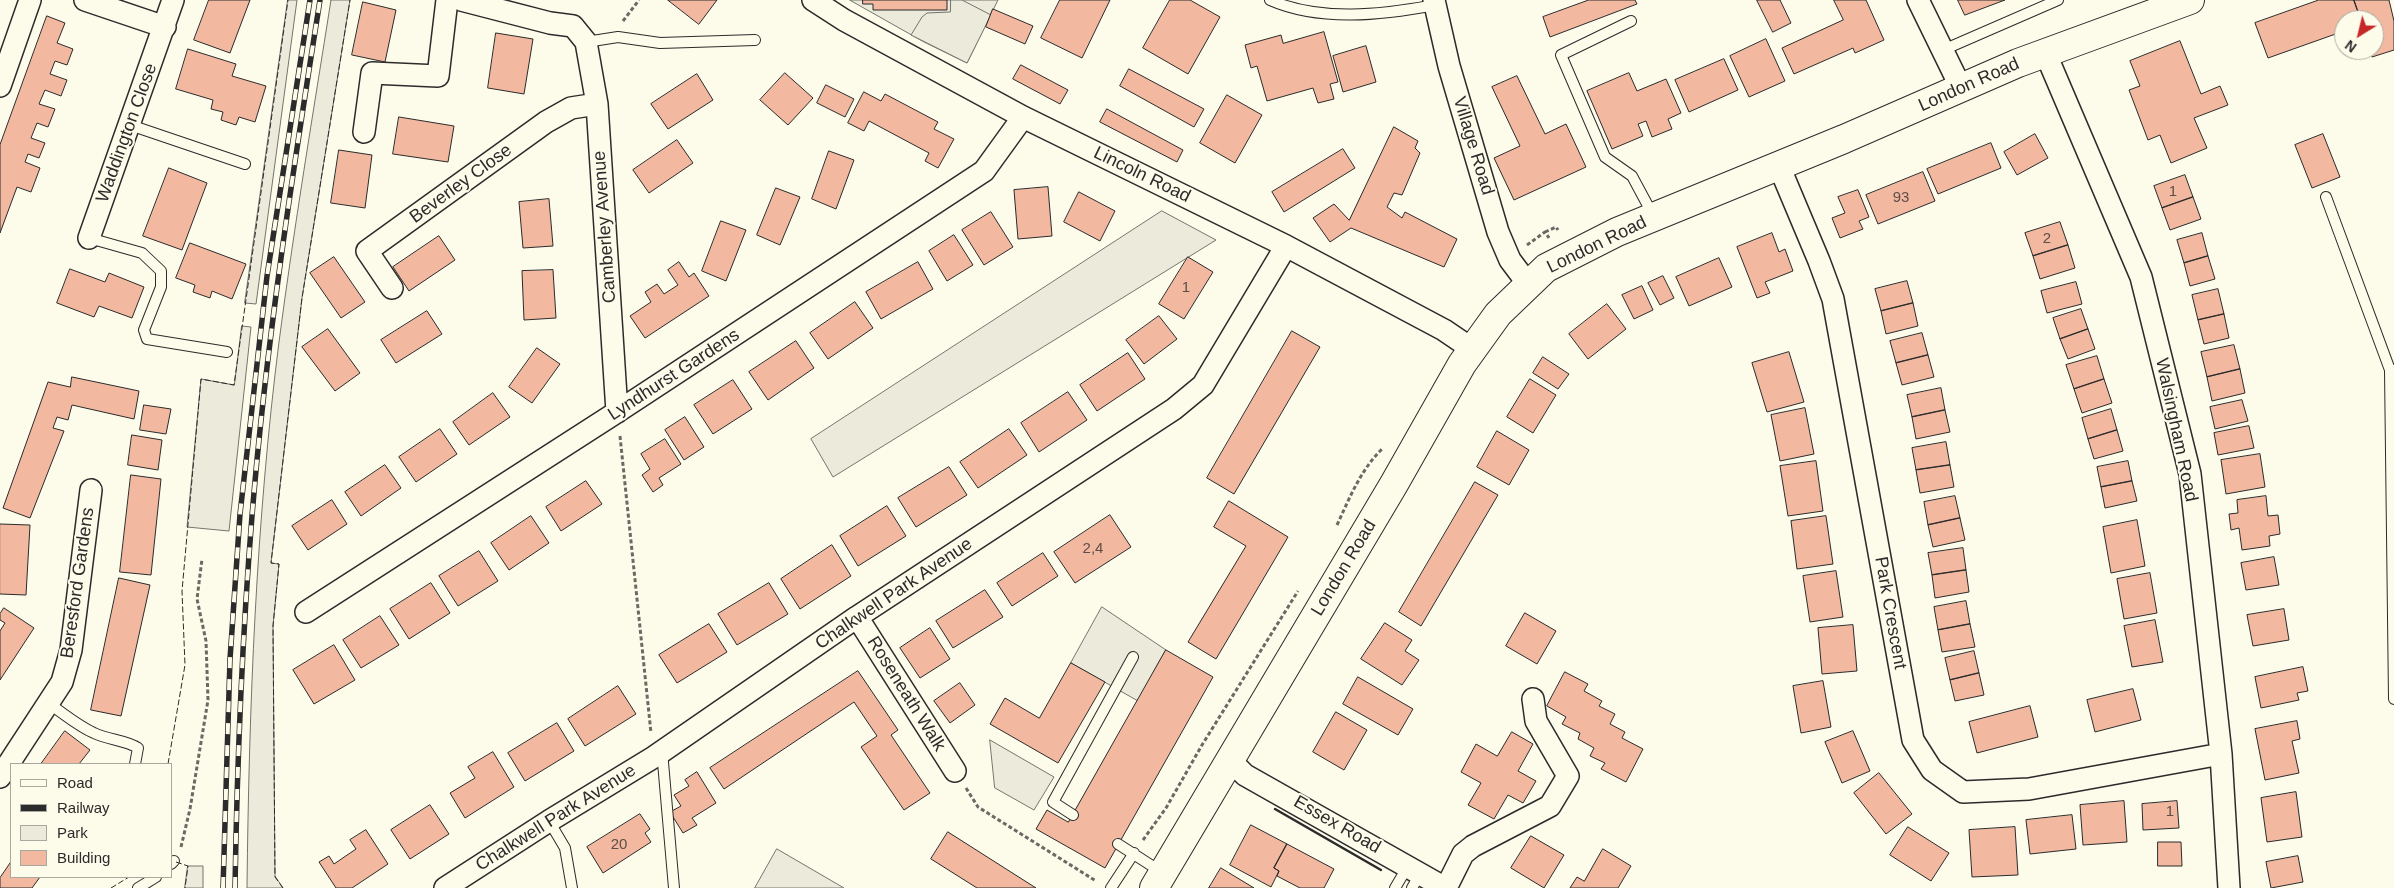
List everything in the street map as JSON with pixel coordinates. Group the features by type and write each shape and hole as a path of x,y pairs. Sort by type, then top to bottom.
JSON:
{"main road":[{"name":"London Road","path":"1159,881 1472,349 1498,314 1546,268 1610,235 1779,166 2045,52 2183,1"}],"street":[{"path":"0,86 30,0"},
{"path":"85,0 165,27"},
{"name":"Waddington Close","path":"89,238 174,0"},
{"path":"364,132 372,73 438,76 447,0"},
{"path":"461,0 550,23 573,26 586,42"},
{"name":"Lincoln Road","path":"813,0 844,20 1023,117 1286,246 1444,330 1472,349"},
{"path":"1918,0 1961,88"},
{"name":"Village Road","path":"1435,2 1449,66 1498,232 1510,260 1528,284"},
{"name":"Camberley Avenue","path":"586,42 596,104 617,412"},
{"name":"Walsingham Road","path":"2045,52 2143,286 2190,474 2220,754 2229,888"},
{"name":"Beverley Close","path":"392,288 367,251 546,122 571,108 596,104"},
{"name":"Lyndhurst Gardens","path":"306,612 617,412 984,170 1023,117"},
{"name":"Park Crescent","path":"1779,166 1833,299 1913,740 1932,770 1962,792 2029,789 2220,754"},
{"name":"Chalkwell Park Avenue","path":"446,888 549,821 658,754 857,618 1174,408 1203,385 1286,246"},
{"name":"Beresford Gardens","path":"0,777 62,682 71,650 91,490"},
{"name":"Roseneath Walk","path":"857,618 955,771"},
{"path":"1446,888 1463,854 1473,846 1550,806 1568,776 1536,721 1533,699"},
{"name":"Essex Road","path":"1230,761 1245,775 1413,876 1446,888"}],"lane":[{"path":"1270,0 1291,9 1318,13 1405,10 1435,2"},
{"path":"1943,50 2058,0"},
{"path":"1631,21 1561,56 1605,157 1632,176 1654,218"},
{"path":"586,42 618,37 660,43 755,40"},
{"path":"130,125 245,164"},
{"path":"2326,198 2392,370 2394,699"},
{"path":"89,238 142,253 161,271 161,287 144,330 147,339 227,352"},
{"path":"1073,814 1053,802 1133,656"},
{"path":"48,703 92,732 138,748 135,763"},
{"path":"658,754 674,888"},
{"path":"549,821 565,848 572,888"},
{"path":"1118,844 1134,853 1159,881"},
{"path":"1111,888 1134,853"},
{"path":"1395,888 1413,876"},
{"path":"138,888 154,878"}],"path":[{"path":"1527,245 1545,232 1556,227 1558,230"},
{"path":"1545,232 1548,237"},
{"path":"617,412 658,754"},
{"name":"London Road","path":"1336,528 1357,483 1373,458"},
{"path":"173,863 180,849 190,809 208,700 206,641 197,599 202,559"},
{"name":"London Road","path":"1134,853 1166,808 1202,744 1301,587"},
{"path":"955,771 978,807 1099,883"}],"green space":[{"path":"288,0 297,0 256,304 245,303"},
{"path":"331,0 350,0 302,298 271,563 279,564 273,626 275,876 283,888 247,888 255,614 271,410 285,299"},
{"path":"850,0 998,0 967,63 924,42"},
{"path":"1162,211 1216,240 833,477 811,439"},
{"path":"242,326 251,327 229,531 187,527 201,379 234,385"},
{"path":"777,849 844,888 755,888"},
{"path":"188,866 203,866 203,888 185,888"}],"shaded area":[{"path":"951,0 962,0 991,15 967,63 911,35 922,17 927,13 950,12"},
{"path":"1102,607 1166,650 1138,701 1071,663"},
{"path":"990,740 1054,777 1034,810 995,788"}],"building":[{"path":"209,0 250,0 230,53 194,40"},
{"path":"668,0 717,0 699,24"},
{"path":"863,0 947,0 947,10 873,10 873,4 863,4"},
{"path":"1060,0 1110,0 1082,58 1041,38"},
{"path":"1170,0 1190,0 1220,17 1188,74 1143,48"},
{"path":"1589,0 1635,0 1637,4 1550,37 1543,17"},
{"path":"1757,0 1780,0 1791,23 1773,32"},
{"path":"1834,0 1866,0 1884,40 1855,53 1853,48 1794,74 1782,48 1843,20"},
{"path":"1958,0 2005,0 1965,15"},
{"path":"2319,0 2354,0 2358,10 2334,10 2334,35 2268,58 2255,23"},
{"path":"2354,0 2389,0 2394,21 2394,50 2384,53 2384,10 2358,10"},
{"path":"363,2 396,10 385,62 352,55"},
{"path":"993,9 1033,26 1025,44 986,27"},
{"path":"47,16 65,23 57,43 73,49 67,65 55,61 50,74 67,80 61,96 45,90 39,104 55,109 48,127 37,123 31,138 45,143 39,158 28,154 25,162 40,168 31,192 17,187 0,233 0,145"},
{"path":"1324,32 1338,82 1330,84 1334,99 1318,103 1313,88 1267,101 1257,66 1251,68 1245,45 1281,35 1283,43"},
{"path":"496,33 533,39 524,94 488,88"},
{"path":"1766,39 1785,81 1749,97 1730,56"},
{"path":"2180,41 2201,94 2220,86 2228,105 2194,118 2207,148 2171,163 2160,135 2148,140 2129,90 2140,86 2130,61"},
{"path":"1366,46 1376,82 1343,92 1333,56"},
{"path":"188,49 236,64 232,76 266,86 255,122 239,117 236,125 221,120 223,112 211,109 213,100 176,89"},
{"path":"1724,59 1738,90 1689,112 1675,80"},
{"path":"1021,65 1068,90 1060,104 1013,79"},
{"path":"1129,69 1204,109 1194,127 1120,86"},
{"path":"785,73 813,98 788,125 760,100"},
{"path":"1629,73 1637,91 1666,79 1681,113 1668,119 1672,129 1652,137 1646,121 1638,124 1643,136 1612,149 1587,91"},
{"path":"697,74 713,100 668,129 651,104"},
{"path":"1517,76 1545,134 1566,124 1586,167 1514,200 1494,158 1520,146 1492,87"},
{"path":"826,85 854,99 845,117 817,103"},
{"path":"864,92 881,101 885,94 938,122 934,129 954,139 938,168 925,161 929,153 869,121 864,131 848,123"},
{"path":"1227,95 1262,115 1235,163 1200,143"},
{"path":"1107,109 1183,150 1177,162 1100,122"},
{"path":"399,117 454,126 448,162 393,154"},
{"path":"1394,127 1418,141 1415,148 1420,153 1402,195 1394,193 1387,207 1402,218 1405,212 1457,239 1444,267 1351,228 1330,242 1313,218 1334,204 1349,220"},
{"path":"2035,134 2048,158 2017,175 2004,152"},
{"path":"2323,134 2340,177 2312,188 2295,145"},
{"path":"677,140 693,163 649,193 633,170"},
{"path":"1991,143 2001,168 1938,194 1927,169"},
{"path":"1343,149 1355,168 1284,212 1272,192"},
{"path":"339,150 372,155 365,208 331,203"},
{"path":"829,151 854,160 836,209 812,199"},
{"path":"169,168 207,183 182,250 143,236"},
{"path":"1923,172 1935,201 1878,224 1866,195"},
{"path":"2185,175 2193,197 2162,208 2154,186"},
{"path":"1048,187 1052,236 1018,239 1014,190"},
{"path":"776,188 800,197 780,245 757,235"},
{"path":"1858,190 1869,217 1859,221 1863,229 1840,238 1832,218 1845,213 1838,197"},
{"path":"1079,192 1115,211 1100,241 1064,222"},
{"path":"2193,197 2201,219 2170,230 2162,208"},
{"path":"549,199 553,246 523,248 519,202"},
{"path":"991,212 1013,247 984,265 962,230"},
{"path":"721,221 746,230 726,281 702,271"},
{"path":"2060,222 2068,245 2033,256 2025,233"},
{"path":"1772,233 1779,252 1785,249 1793,271 1765,282 1770,293 1757,298 1737,247"},
{"path":"2202,233 2208,256 2184,263 2177,240"},
{"path":"954,235 973,265 947,281 929,251"},
{"path":"439,236 455,260 409,291 393,267"},
{"path":"190,243 246,264 232,299 212,291 210,298 193,292 195,285 176,278"},
{"path":"2068,245 2075,268 2040,279 2033,256"},
{"path":"2208,256 2215,279 2190,286 2184,263"},
{"path":"334,257 365,302 341,318 310,273"},
{"path":"1188,257 1213,272 1184,319 1159,304"},
{"path":"1719,258 1732,287 1689,306 1676,277"},
{"path":"679,262 689,277 694,273 709,296 645,338 630,316 651,302 645,292 657,284 664,294 678,285 668,270"},
{"path":"918,262 933,289 881,319 866,292"},
{"path":"70,269 105,282 109,273 144,287 132,318 99,306 94,317 57,303"},
{"path":"553,270 556,318 524,320 522,271"},
{"path":"1663,276 1674,298 1660,305 1648,283"},
{"path":"1907,281 1913,303 1881,311 1875,289"},
{"path":"2076,282 2082,304 2047,313 2041,291"},
{"path":"1642,286 1653,310 1634,319 1622,295"},
{"path":"2218,289 2224,314 2198,320 2192,295"},
{"path":"855,302 873,328 828,359 810,333"},
{"path":"1913,303 1918,326 1886,334 1881,311"},
{"path":"1607,304 1626,329 1588,359 1569,334"},
{"path":"2081,309 2088,329 2060,339 2053,318"},
{"path":"427,311 442,334 396,363 381,340"},
{"path":"2224,314 2229,338 2204,344 2198,320"},
{"path":"1159,316 1177,339 1144,364 1126,340"},
{"path":"328,329 360,373 335,391 302,347"},
{"path":"2088,329 2095,349 2068,359 2060,339"},
{"path":"1292,331 1320,347 1234,494 1207,478"},
{"path":"1922,333 1928,355 1896,363 1890,341"},
{"path":"796,341 814,368 768,400 749,372"},
{"path":"2234,345 2240,369 2207,377 2201,352"},
{"path":"537,348 560,364 532,403 509,387"},
{"path":"1789,352 1804,402 1767,412 1752,363"},
{"path":"1128,353 1145,379 1097,411 1080,385"},
{"path":"1928,355 1934,377 1902,385 1896,363"},
{"path":"2097,356 2104,379 2074,389 2066,365"},
{"path":"1543,357 1569,374 1558,389 1533,373"},
{"path":"2240,369 2245,393 2212,401 2207,377"},
{"path":"72,377 139,391 134,419 72,405 68,420 57,417 53,428 64,431 30,518 3,508 48,382 70,387"},
{"path":"1530,379 1556,395 1533,433 1507,417"},
{"path":"2104,379 2112,403 2082,413 2074,389"},
{"path":"733,380 752,409 713,434 694,405"},
{"path":"1941,388 1945,410 1912,417 1907,395"},
{"path":"1068,392 1087,420 1039,452 1021,423"},
{"path":"493,393 510,417 469,445 453,422"},
{"path":"2242,400 2248,421 2215,429 2210,407"},
{"path":"144,405 171,409 166,434 140,430"},
{"path":"1805,408 1814,454 1780,461 1771,415"},
{"path":"2111,409 2117,430 2088,439 2082,418"},
{"path":"1945,410 1950,432 1916,439 1912,417"},
{"path":"685,417 704,447 684,460 665,430"},
{"path":"2249,426 2254,448 2218,455 2214,433"},
{"path":"440,429 457,454 416,482 399,457"},
{"path":"1009,429 1027,455 978,488 960,462"},
{"path":"2117,430 2123,451 2094,459 2088,439"},
{"path":"1497,431 1529,450 1509,485 1477,467"},
{"path":"132,435 162,440 158,470 128,465"},
{"path":"665,439 681,464 659,478 663,485 653,492 642,475 650,469 641,454"},
{"path":"1946,442 1950,465 1916,470 1912,448"},
{"path":"2260,454 2265,487 2226,494 2221,460"},
{"path":"1816,461 1823,511 1788,516 1780,466"},
{"path":"2128,461 2132,481 2101,487 2097,467"},
{"path":"385,465 401,488 361,516 345,492"},
{"path":"1950,465 1954,487 1920,493 1916,470"},
{"path":"949,467 967,495 916,527 898,498"},
{"path":"131,475 161,479 151,575 120,572"},
{"path":"586,481 602,504 561,531 546,507"},
{"path":"2132,481 2137,501 2105,508 2101,487"},
{"path":"1475,482 1498,495 1421,626 1399,612"},
{"path":"1955,496 1960,518 1928,525 1924,502"},
{"path":"2266,496 2268,516 2278,515 2280,534 2269,536 2270,546 2242,550 2239,528 2231,530 2229,514 2238,513 2237,500"},
{"path":"332,500 347,524 308,550 292,526"},
{"path":"1229,501 1288,537 1216,659 1188,642 1246,546 1214,527"},
{"path":"887,506 906,536 858,566 840,536"},
{"path":"1110,515 1131,547 1075,583 1054,552"},
{"path":"531,516 549,543 509,570 491,543"},
{"path":"1826,516 1833,564 1797,569 1791,521"},
{"path":"1960,518 1965,540 1933,547 1928,525"},
{"path":"2137,520 2145,566 2111,573 2103,527"},
{"path":"0,524 30,525 26,595 0,594"},
{"path":"832,545 851,576 800,609 781,579"},
{"path":"1963,548 1966,570 1932,575 1928,553"},
{"path":"479,551 498,581 458,606 439,576"},
{"path":"1043,553 1058,576 1012,606 997,583"},
{"path":"2274,557 2279,585 2246,590 2241,563"},
{"path":"1966,570 1969,592 1935,598 1932,575"},
{"path":"1836,571 1843,617 1810,622 1803,576"},
{"path":"2150,573 2157,613 2124,619 2117,579"},
{"path":"119,578 150,585 121,716 91,710"},
{"path":"431,583 450,613 409,639 390,609"},
{"path":"769,583 788,614 737,645 718,614"},
{"path":"985,590 1003,617 953,648 936,621"},
{"path":"1966,601 1970,624 1938,630 1934,607"},
{"path":"4,608 34,628 0,680 0,631 5,623 0,620 0,614"},
{"path":"2284,609 2289,640 2253,646 2247,615"},
{"path":"1525,613 1556,631 1537,664 1506,646"},
{"path":"380,616 399,645 361,668 343,640"},
{"path":"2155,620 2163,662 2132,667 2124,626"},
{"path":"1385,623 1412,640 1405,651 1419,660 1402,685 1361,659"},
{"path":"709,624 727,652 677,683 659,655"},
{"path":"1970,624 1975,647 1942,652 1938,630"},
{"path":"1853,625 1857,671 1822,674 1818,628"},
{"path":"930,628 950,659 920,678 900,648"},
{"path":"334,645 355,680 314,704 293,670"},
{"path":"1166,650 1213,677 1105,868 1036,829 1047,810 1068,822"},
{"path":"1974,651 1979,673 1950,680 1945,658"},
{"path":"1071,663 1105,682 1058,763 990,724 1005,698 1039,718"},
{"path":"2303,667 2308,691 2297,693 2299,700 2261,708 2255,677"},
{"path":"858,671 898,730 891,735 930,793 904,810 861,747 877,736 854,702 724,789 710,768"},
{"path":"1565,672 1588,684 1584,691 1602,701 1599,706 1615,714 1610,724 1625,732 1622,738 1643,749 1626,782 1601,769 1605,763 1590,756 1594,748 1578,739 1580,733 1562,724 1566,717 1547,706"},
{"path":"1979,673 1984,695 1955,701 1950,680"},
{"path":"1358,677 1413,709 1398,735 1343,704"},
{"path":"1823,681 1831,727 1801,733 1793,686"},
{"path":"960,683 975,705 950,723 934,701"},
{"path":"618,686 636,714 585,746 568,719"},
{"path":"2133,689 2141,720 2095,732 2087,700"},
{"path":"2030,706 2038,737 1977,753 1969,722"},
{"path":"1336,712 1367,730 1344,770 1313,752"},
{"path":"2297,721 2300,739 2292,741 2299,773 2265,780 2255,729"},
{"path":"557,723 574,751 525,781 508,753"},
{"path":"65,731 90,750 80,763 42,763"},
{"path":"1853,731 1870,771 1842,783 1825,742"},
{"path":"1512,732 1533,744 1518,771 1536,781 1523,803 1508,795 1494,819 1468,805 1481,783 1461,772 1476,744 1497,756"},
{"path":"493,752 514,787 465,818 450,793 475,778 468,767"},
{"path":"697,772 716,803 692,818 697,825 683,833 670,812 681,806 674,795 689,786 685,780"},
{"path":"1879,773 1912,814 1886,834 1854,793"},
{"path":"2296,792 2302,837 2267,842 2261,798"},
{"path":"2124,801 2127,842 2083,845 2080,805"},
{"path":"2177,801 2179,828 2143,830 2142,804"},
{"path":"430,805 449,834 410,859 391,830"},
{"path":"640,814 650,829 645,833 651,842 603,873 587,847"},
{"path":"2072,815 2076,849 2030,854 2026,820"},
{"path":"1251,825 1287,844 1274,868 1279,871 1271,887 1230,865"},
{"path":"1908,827 1949,853 1931,881 1890,855"},
{"path":"2015,827 2018,875 1972,877 1969,830"},
{"path":"366,830 388,864 352,888 336,888 319,862 329,856 334,864 356,849 350,840"},
{"path":"948,832 1036,888 977,888 931,859"},
{"path":"1531,836 1564,855 1544,888 1511,868"},
{"path":"2158,842 2181,842 2182,866 2158,866"},
{"path":"1287,844 1334,869 1324,888 1300,888 1277,876 1279,871 1274,868"},
{"path":"1603,849 1631,866 1618,888 1570,888 1577,877 1584,881"},
{"path":"2298,856 2303,882 2271,888 2266,862"},
{"path":"10,863 10,878 39,878 32,888 0,888 0,878"},
{"path":"1221,868 1254,888 1209,888"}],"railway":[{"path":"223,888 230,659 240,514 267,276 310,0"},
{"path":"235,888 243,656 248,562 258,451 281,257 320,0"}],"fence":[{"path":"168,763 185,665 182,591 201,379 234,385 288,0"},
{"path":"283,888 275,877 273,626 279,564 271,563 302,298 350,0"},
{"path":"176,862 188,866 185,888"},
{"path":"111,888 127,878"}],"wall":[{"path":"1275,809 1381,870"}]}
